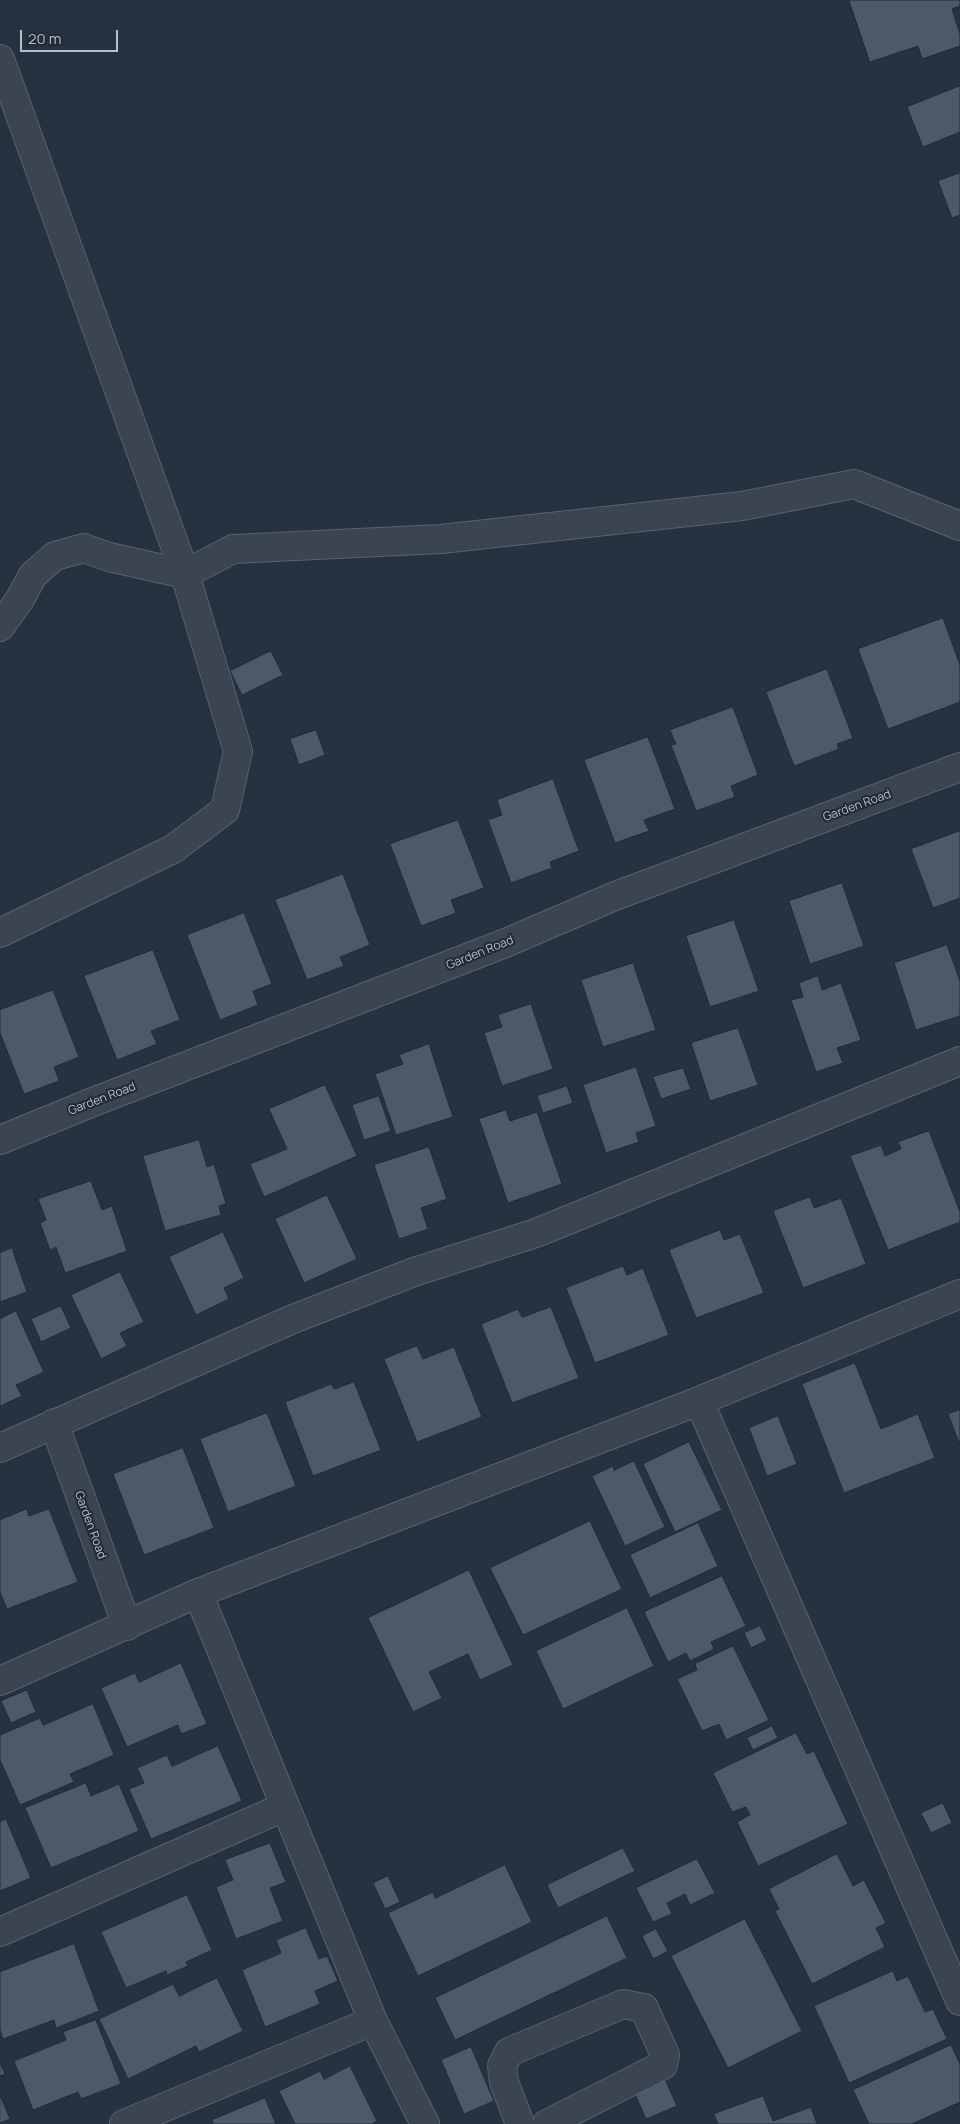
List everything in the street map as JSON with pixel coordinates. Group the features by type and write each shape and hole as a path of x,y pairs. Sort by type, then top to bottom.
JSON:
{"street":[{"path":"0,59 185,574 238,751 225,810 173,849 0,933"},
{"path":"0,627 20,599 33,575 55,556 84,548 108,557 185,574 233,549 451,538 742,506 854,484 960,526"},
{"name":"Garden Road","path":"0,1140 102,1098 503,944 615,896 960,767"},
{"path":"0,1448 293,1320 414,1272 536,1233 960,1061"},
{"path":"0,1682 198,1593 699,1401 960,1294"},
{"path":"699,1401 960,2001"},
{"name":"Garden Road","path":"54,1423 127,1626"},
{"path":"198,1593 373,2021 425,2124"},
{"path":"0,1932 284,1807"},
{"path":"520,2124 504,2082 502,2066 509,2052 623,2004 644,2008 665,2055 663,2065 547,2124"},
{"path":"124,2124 373,2021"}],"building":[{"path":"849,0 960,0 960,6 952,9 960,34 960,46 922,59 918,46 870,62"},
{"path":"960,86 960,132 923,147 907,107"},
{"path":"960,173 960,215 952,218 938,181"},
{"path":"943,618 960,665 960,702 888,729 858,649"},
{"path":"271,651 283,675 242,695 230,671"},
{"path":"827,669 853,738 837,744 839,749 794,766 766,692"},
{"path":"733,707 758,775 731,786 735,797 696,811 671,745 676,744 670,730"},
{"path":"316,730 325,755 299,765 290,739"},
{"path":"648,737 675,809 644,820 649,831 615,843 584,760"},
{"path":"553,779 579,851 550,862 552,868 511,883 488,820 502,815 497,800"},
{"path":"458,820 484,888 451,900 456,913 421,926 390,844"},
{"path":"960,831 960,898 933,908 911,849"},
{"path":"343,874 370,945 340,957 344,966 307,980 275,900"},
{"path":"842,883 864,946 810,964 789,901"},
{"path":"244,913 272,984 253,991 258,1005 220,1020 187,935"},
{"path":"734,920 759,991 710,1007 686,936"},
{"path":"947,945 960,981 960,1016 916,1030 894,963"},
{"path":"153,950 180,1020 151,1031 157,1044 117,1060 84,976"},
{"path":"633,963 656,1030 603,1047 581,980"},
{"path":"818,976 822,990 841,983 861,1040 837,1048 843,1063 816,1072 791,1000 803,997 799,983"},
{"path":"53,990 79,1057 54,1067 59,1081 24,1094 0,1033 0,1010"},
{"path":"531,1004 553,1069 502,1086 484,1033 502,1027 498,1015"},
{"path":"738,1028 758,1085 710,1101 691,1043"},
{"path":"429,1044 453,1117 396,1135 375,1074 403,1064 399,1055"},
{"path":"636,1067 656,1126 636,1133 639,1142 606,1153 583,1085"},
{"path":"683,1068 691,1089 661,1099 653,1077"},
{"path":"325,1085 357,1156 264,1197 250,1164 287,1149 269,1109"},
{"path":"567,1086 573,1103 543,1113 537,1096"},
{"path":"379,1096 391,1131 364,1140 352,1105"},
{"path":"506,1110 510,1121 537,1112 562,1184 508,1203 479,1119"},
{"path":"929,1131 960,1212 960,1222 888,1250 850,1156 881,1145 885,1156 901,1149 898,1142"},
{"path":"199,1140 207,1167 214,1164 226,1204 219,1206 221,1215 165,1231 143,1156"},
{"path":"429,1147 447,1199 421,1208 428,1229 399,1239 374,1165"},
{"path":"91,1181 102,1210 112,1206 127,1251 65,1273 56,1247 50,1250 40,1223 46,1220 38,1199"},
{"path":"327,1195 357,1259 304,1283 275,1219"},
{"path":"810,1197 814,1208 841,1198 866,1264 803,1288 773,1211"},
{"path":"720,1230 724,1240 740,1234 764,1293 696,1318 669,1250"},
{"path":"223,1232 244,1278 224,1288 229,1299 196,1315 169,1257"},
{"path":"12,1248 27,1292 0,1302 0,1250 1,1252"},
{"path":"623,1266 627,1275 643,1268 669,1335 595,1363 566,1288"},
{"path":"120,1272 144,1322 120,1333 127,1346 101,1359 71,1295"},
{"path":"61,1306 71,1328 41,1342 31,1319"},
{"path":"551,1307 579,1378 512,1403 481,1324 518,1309 522,1317"},
{"path":"16,1311 44,1372 16,1385 22,1396 0,1406 0,1319"},
{"path":"417,1346 423,1359 454,1347 482,1417 417,1442 384,1359"},
{"path":"855,1363 881,1429 918,1414 935,1458 844,1493 802,1384"},
{"path":"354,1382 381,1450 313,1476 285,1402 331,1384 334,1389"},
{"path":"960,1410 960,1445 948,1414"},
{"path":"267,1413 296,1486 228,1512 200,1439"},
{"path":"778,1416 797,1464 767,1476 749,1428"},
{"path":"689,1442 722,1510 675,1532 643,1464"},
{"path":"183,1448 214,1528 144,1555 113,1474"},
{"path":"634,1461 665,1527 625,1546 592,1476 613,1466 614,1470"},
{"path":"27,1509 29,1516 49,1509 78,1582 7,1609 0,1592 0,1520"},
{"path":"590,1521 622,1589 523,1635 490,1568"},
{"path":"698,1523 718,1566 650,1598 630,1555"},
{"path":"469,1570 513,1665 480,1680 468,1654 429,1672 442,1698 413,1712 368,1618"},
{"path":"722,1576 746,1626 711,1642 714,1649 690,1661 686,1653 668,1662 644,1612"},
{"path":"627,1608 654,1666 563,1709 536,1651"},
{"path":"760,1626 767,1640 751,1648 744,1633"},
{"path":"733,1646 769,1720 726,1740 719,1724 702,1731 677,1679 697,1670 695,1664"},
{"path":"181,1663 207,1724 181,1734 178,1725 127,1747 101,1688 135,1673 139,1682"},
{"path":"27,1690 36,1712 11,1723 1,1701"},
{"path":"93,1704 114,1755 70,1774 74,1782 20,1805 0,1760 0,1735 40,1718 43,1725"},
{"path":"772,1726 778,1738 753,1750 747,1738"},
{"path":"796,1733 807,1754 814,1751 848,1824 758,1866 737,1822 750,1815 746,1807 732,1812 713,1773"},
{"path":"218,1746 242,1801 151,1839 129,1789 144,1783 137,1768 167,1755 172,1766"},
{"path":"86,1783 91,1796 119,1784 139,1831 51,1868 25,1808"},
{"path":"943,1803 952,1823 931,1833 921,1813"},
{"path":"6,1819 31,1878 0,1891 0,1822"},
{"path":"270,1843 286,1882 270,1888 283,1921 236,1939 216,1887 233,1880 225,1860"},
{"path":"623,1848 635,1871 558,1908 547,1885"},
{"path":"837,1854 853,1886 864,1880 886,1923 876,1928 885,1947 812,1984 775,1911 779,1909 769,1889"},
{"path":"697,1859 715,1893 690,1905 685,1894 667,1903 672,1914 653,1922 636,1888"},
{"path":"505,1865 532,1922 418,1976 388,1913 433,1892 435,1898"},
{"path":"388,1876 400,1902 385,1909 373,1883"},
{"path":"187,1895 212,1950 186,1962 188,1966 167,1975 166,1971 126,1988 101,1932"},
{"path":"607,1916 627,1958 455,2040 435,1998"},
{"path":"745,1919 802,2031 728,2068 671,1956"},
{"path":"306,1928 319,1959 327,1956 338,1981 315,1991 320,2004 265,2027 242,1970 281,1953 276,1940"},
{"path":"656,1929 668,1951 653,1959 642,1936"},
{"path":"74,1944 99,2011 56,2028 54,2020 3,2039 0,2030 0,1972"},
{"path":"893,1971 897,1981 908,1976 925,2012 933,2009 947,2039 849,2083 814,2006"},
{"path":"217,1978 243,2031 199,2052 196,2046 128,2079 99,2019 173,1984 179,1996"},
{"path":"96,2020 121,2084 81,2099 78,2092 33,2110 14,2061 66,2040 63,2032"},
{"path":"951,2045 960,2064 960,2102 912,2124 869,2124 853,2090"},
{"path":"471,2047 494,2101 464,2114 441,2060"},
{"path":"0,2062 5,2074 0,2076"},
{"path":"350,2066 377,2121 372,2124 295,2124 279,2091 320,2071 324,2079"},
{"path":"662,2072 677,2106 646,2119 631,2085"},
{"path":"0,2095 10,2119 0,2123"},
{"path":"763,2096 773,2121 811,2107 817,2124 718,2124 714,2114"},
{"path":"265,2098 276,2124 213,2124 212,2120"}]}
